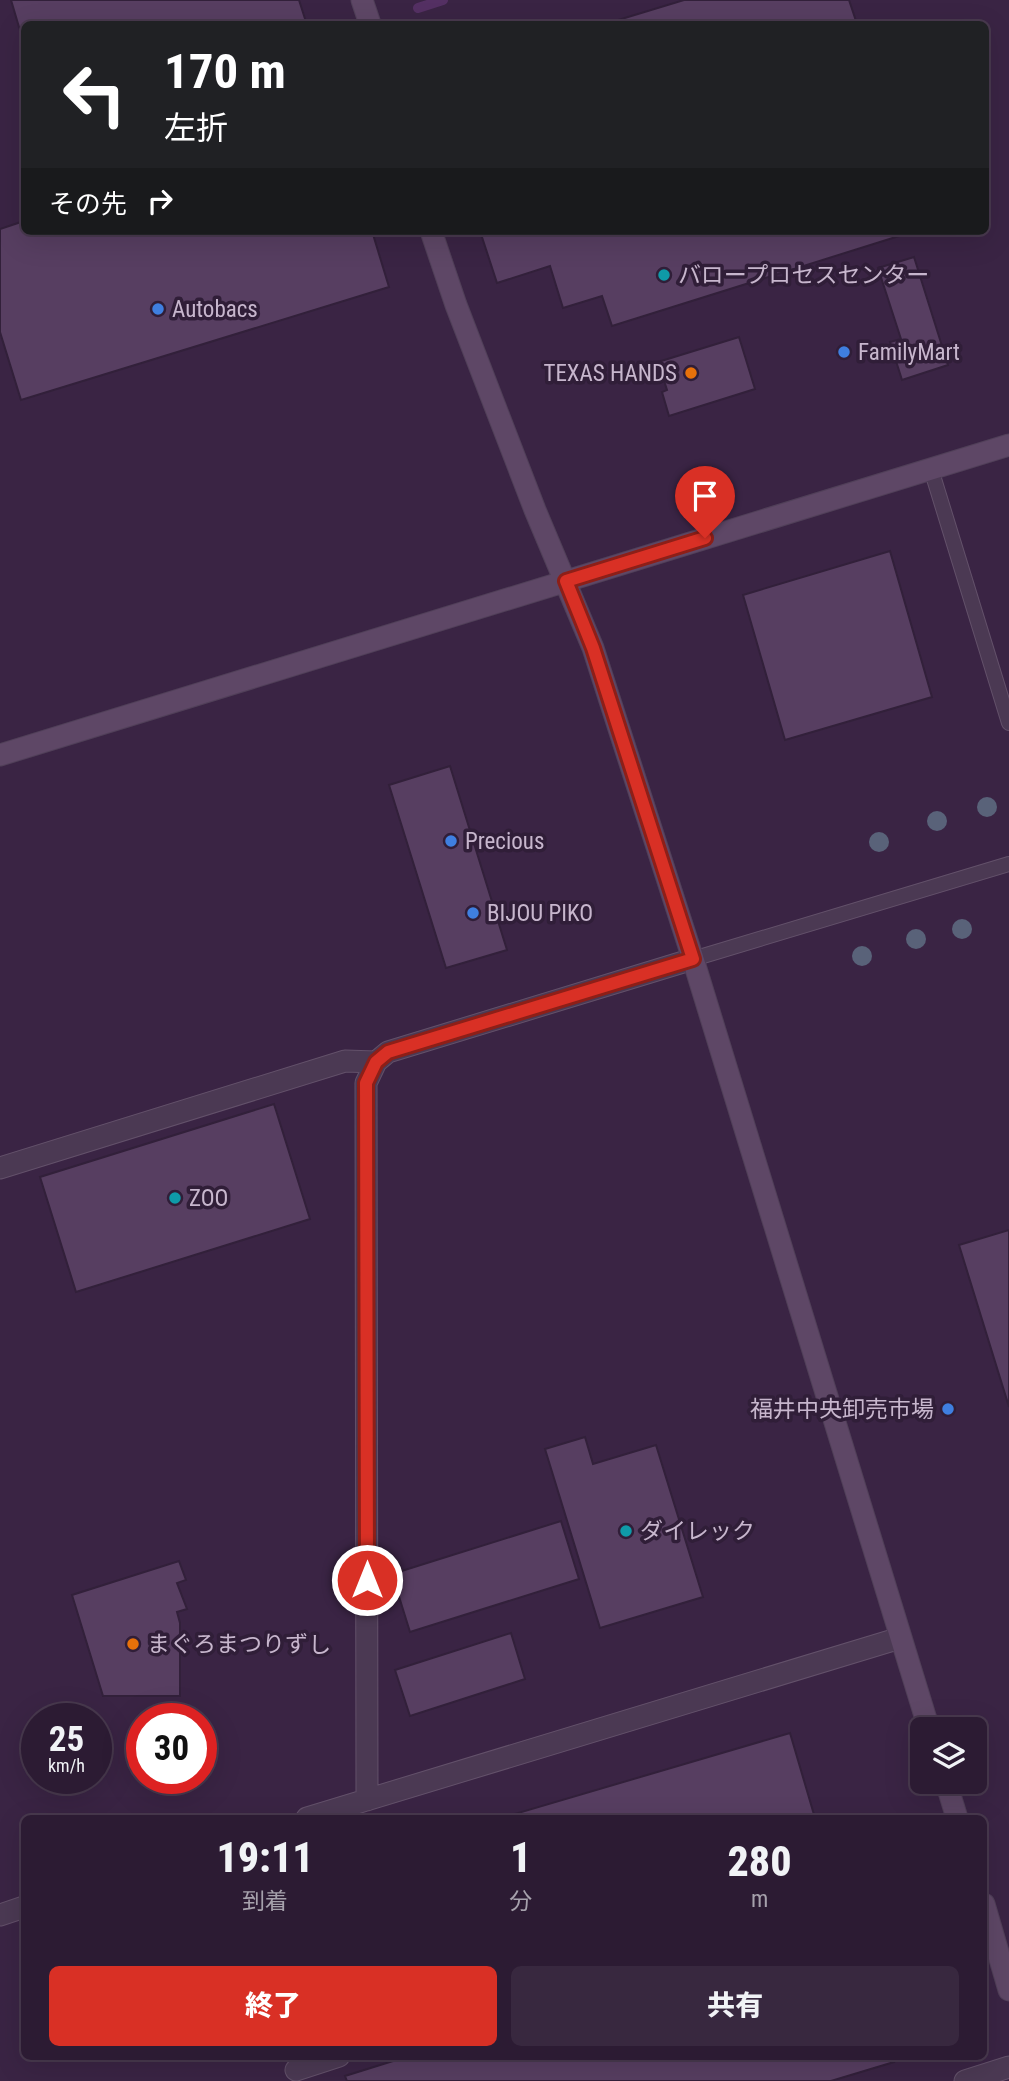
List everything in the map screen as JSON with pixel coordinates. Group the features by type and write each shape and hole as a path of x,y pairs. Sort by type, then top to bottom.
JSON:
{"street":[{"path":"362,0 369,21"},
{"path":"432,235 535,510 593,648 693,959 925,1717"},
{"path":"0,755 1009,445"},
{"path":"367,1800 366,1083 376,1062 388,1052 693,959"},
{"path":"0,1168 345,1060 376,1062"},
{"path":"317,1815 900,1637"},
{"path":"950,1794 956,1815"},
{"path":"0,1915 21,1908"},
{"path":"987,1914 1009,1990"},
{"path":"295,2069 325,2060"},
{"path":"965,2081 1009,2067"}],"lane":[{"path":"931,469 1009,723"},
{"path":"693,959 1009,864"}],"building":[{"path":"11,0 299,0 306,21 21,21 21,34"},
{"path":"684,0 849,0 856,21 615,21"},
{"name":"Autobacs","path":"21,222 21,235 373,235 389,287 21,400 0,332 0,229"},
{"name":"バロープロセスセンター","path":"481,235 902,235 612,326 602,296 563,308 550,266 497,283"},
{"path":"914,257 948,365 902,380 890,342 901,339 878,268"},
{"path":"739,337 755,389 669,416 662,392 667,390 658,362"},
{"path":"890,551 932,697 785,740 743,595"},
{"path":"450,766 507,950 446,968 389,785"},
{"name":"ZOO","path":"274,1104 310,1219 76,1292 40,1177"},
{"path":"1009,1230 1009,1407 959,1245"},
{"name":"ダイレック","path":"585,1437 593,1464 656,1445 703,1597 600,1628 545,1449"},
{"path":"561,1521 579,1579 410,1632 392,1574"},
{"path":"179,1561 186,1580 177,1583 187,1609 177,1612 180,1623 180,1696 103,1696 72,1595"},
{"path":"511,1633 525,1679 410,1716 395,1670"},
{"path":"790,1733 814,1815 511,1815"},
{"path":"396,2060 894,2062 831,2081 347,2081 345,2076"}],"waterway":[{"path":"418,8 443,0"}],"place":[{"name":"バロープロセスセンター","path":"664,275"},
{"name":"Autobacs","path":"158,309"},
{"name":"FamilyMart","path":"844,352"},
{"name":"TEXAS HANDS","path":"691,373"},
{"name":"Precious","path":"451,841"},
{"name":"BIJOU PIKO","path":"473,913"},
{"name":"ZOO","path":"175,1198"},
{"name":"福井中央卸売市場","path":"948,1409"},
{"name":"ダイレック","path":"626,1531"},
{"name":"まぐろまつりずし","path":"133,1644"}],"route":[{"path":"367,1580 366,1083 376,1062 388,1052 693,959 593,648 566,581 705,538"}]}
